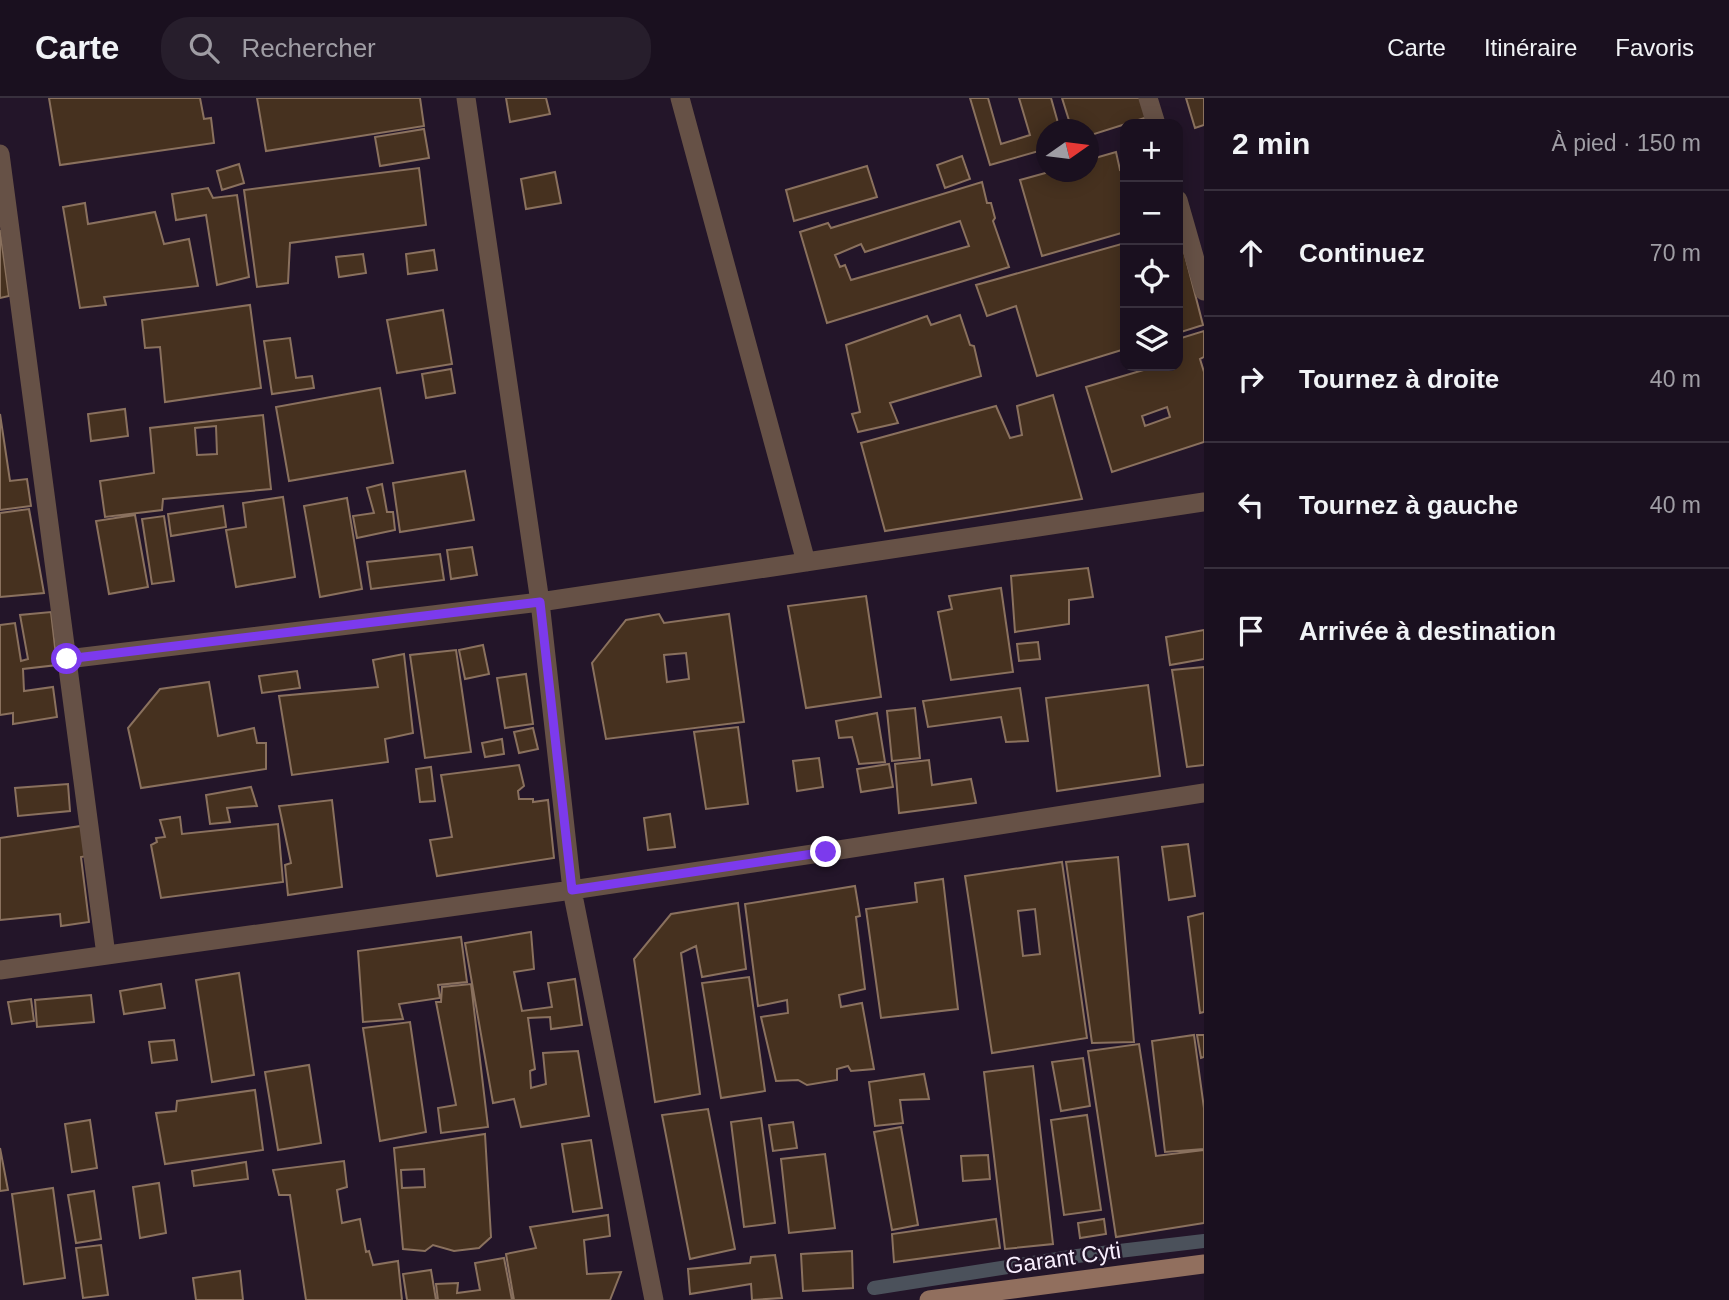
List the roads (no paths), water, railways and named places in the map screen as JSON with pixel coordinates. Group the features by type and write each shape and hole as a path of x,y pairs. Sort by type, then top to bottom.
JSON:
{"main road":[{"name":"Garant Cyti","path":"929,1300 1204,1264"}],"street":[{"path":"466,98 540,602 572,890 654,1300"},
{"path":"681,98 806,562"},
{"path":"1148,98 1154,119"},
{"path":"0,154 106,955"},
{"path":"1183,218 1204,291"},
{"path":"67,659 540,602 1204,502"},
{"path":"0,970 813,855 1204,793"}],"waterway":[{"path":"874,1288 1077,1256 1204,1241"}]}
